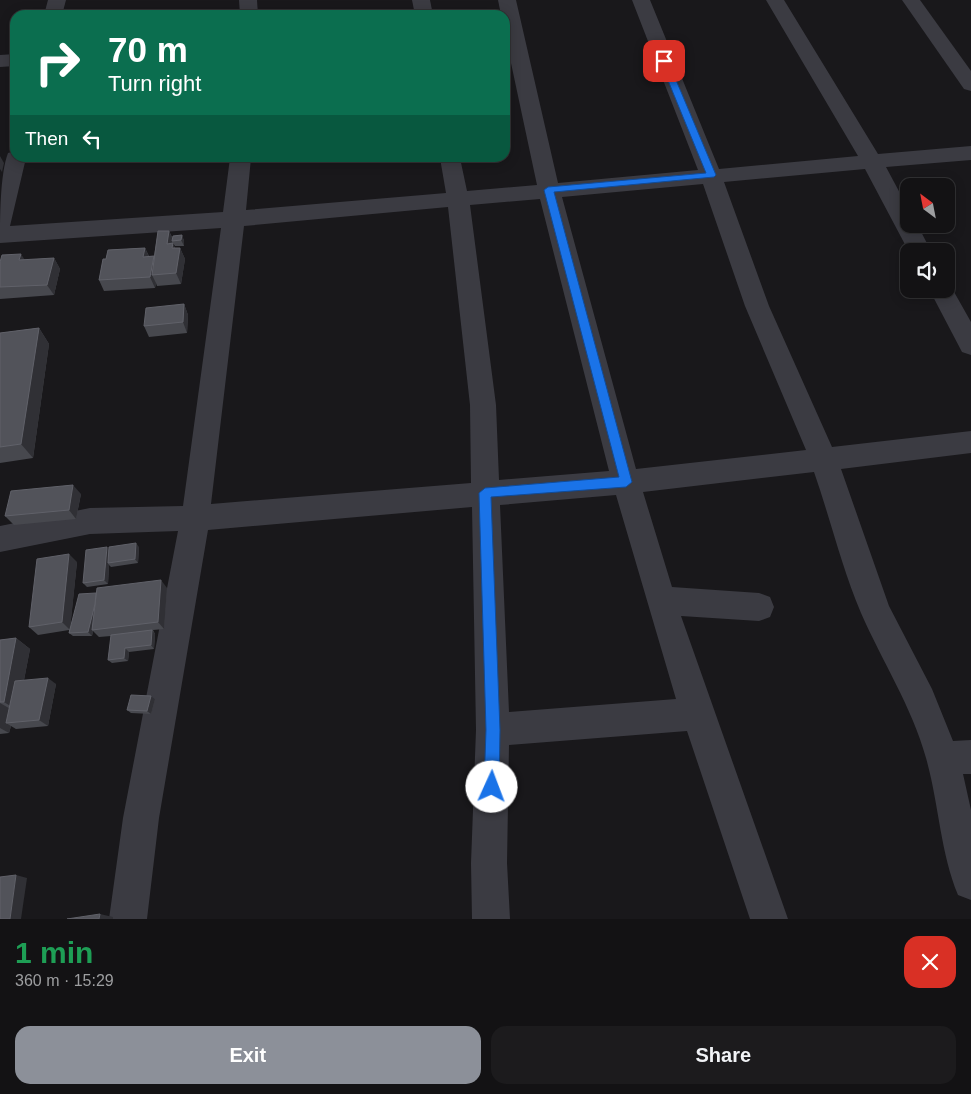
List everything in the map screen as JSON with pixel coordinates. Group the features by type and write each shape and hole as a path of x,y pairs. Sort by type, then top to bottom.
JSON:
{"street":[{"path":"641,0 711,175 756,306 824,459 875,610 920,700 957,758 964,862 971,882"},
{"path":"775,0 872,162 916,243"},
{"path":"910,0 971,85"},
{"path":"510,14 548,190 626,482 661,602 769,919"},
{"path":"0,235 234,219 971,153"},
{"path":"0,224 15,162"},
{"path":"128,919 136,844 195,518 234,219 240,162"},
{"path":"451,162 458,198 483,405 493,730 489,863 491,919"},
{"path":"945,298 971,345"},
{"path":"0,539 90,520 195,518 626,482 971,442"},
{"path":"661,602 759,607"},
{"path":"493,730 699,714"}],"building":[{"path":"158,231 169,231 167,244 173,243 172,248 180,248 176,273 152,275"},
{"path":"182,235 181,240 172,241 173,236"},
{"path":"145,248 143,257 154,256 150,277 99,280 103,259 106,259 108,250"},
{"path":"21,254 19,260 54,258 47,285 0,287 0,262 2,255"},
{"path":"184,304 183,322 144,326 146,308"},
{"path":"39,328 21,444 0,447 0,333"},
{"path":"73,485 69,510 5,516 11,491"},
{"path":"136,543 135,559 108,563 109,547"},
{"path":"107,547 104,580 83,583 86,550"},
{"path":"69,554 62,622 29,627 37,559"},
{"path":"161,580 158,622 92,630 97,588"},
{"path":"96,593 88,632 69,633 79,594"},
{"path":"152,630 151,645 125,648 124,658 108,660 111,635"},
{"path":"16,638 4,702 0,702 0,640"},
{"path":"48,678 39,720 6,723 15,681"},
{"path":"131,695 151,696 147,711 127,710"},
{"path":"16,875 10,919 0,919 0,877"},
{"path":"100,914 99,919 67,919"}],"route":[{"path":"492,787 493,730 485,493 626,482 548,190 711,175 664,61"}]}
